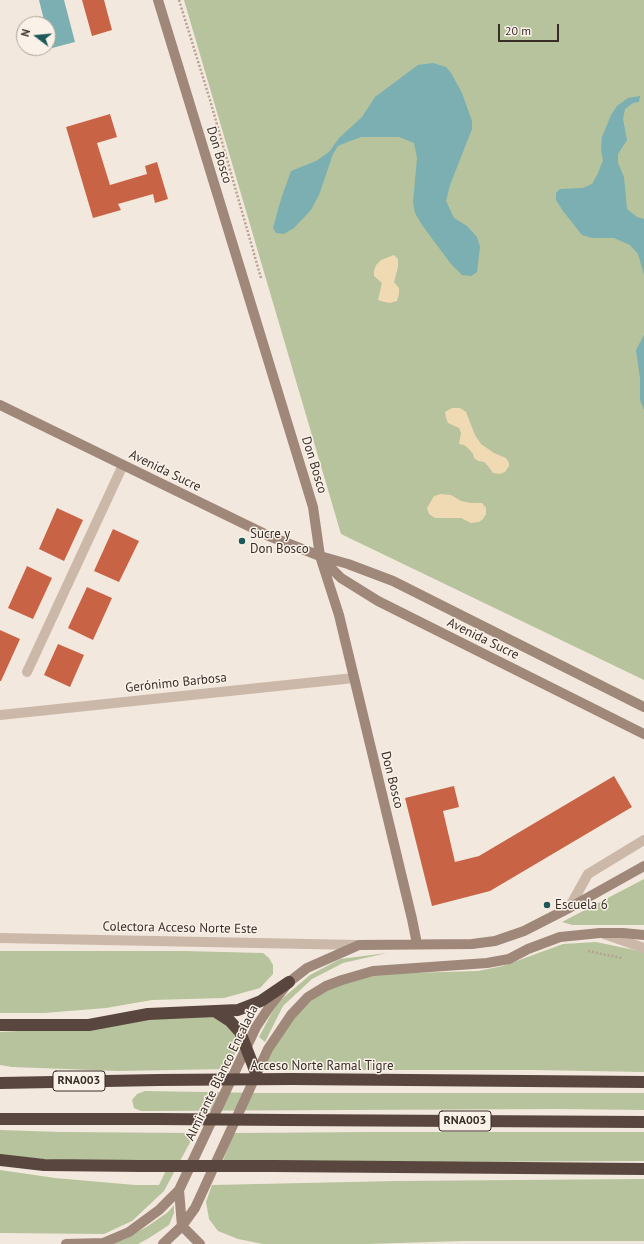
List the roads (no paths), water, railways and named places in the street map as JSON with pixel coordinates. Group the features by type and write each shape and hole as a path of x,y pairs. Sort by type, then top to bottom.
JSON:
{"highway":[{"path":"0,1025 89,1025 148,1014 238,1010 261,1001 289,982"},
{"path":"216,1012 230,1020 240,1032 256,1073"},
{"name":"Acceso Norte Ramal Tigre","path":"0,1082 291,1079 644,1082"},
{"name":"RNA003","path":"0,1118 644,1122"},
{"path":"0,1160 44,1165 644,1169"}],"main road":[{"name":"Don Bosco","path":"158,0 313,507 320,556 339,615 411,911 417,944"},
{"name":"Avenida Sucre","path":"0,405 269,536 320,556 393,580 644,707"},
{"name":"Avenida Sucre","path":"320,556 341,578 378,601 644,734"},
{"name":"Almirante Blanco Encalada","path":"66,1244 103,1243 130,1232 159,1210 179,1190 256,1027 289,982 307,968 359,945 472,944 495,941 524,931 569,908 644,866"},
{"path":"163,1244 182,1226 195,1208 268,1049 291,1015 308,997 332,984 373,971 487,963 509,959 528,949 560,937 600,933 644,935"},
{"path":"179,1190 182,1226 200,1244"}],"street":[{"path":"27,672 123,465"},
{"name":"Gerónimo Barbosa","path":"0,715 354,678"},
{"path":"569,908 588,874 644,840"},
{"path":"600,933 644,948"},
{"name":"Colectora Acceso Norte Este","path":"0,938 359,945"}],"water":[{"path":"39,0 64,0 75,42 56,47 56,16 43,16"},
{"path":"433,63 446,67 451,73 462,93 472,121 472,129 450,185 446,201 454,218 467,226 477,237 480,247 477,272 471,276 462,275 451,264 422,225 415,213 413,202 417,158 414,143 399,137 361,137 338,146 333,154 319,195 311,210 294,228 284,234 276,233 273,228 291,171 316,161 329,152 339,138 362,117 375,97 418,65"},
{"path":"640,96 639,102 633,103 625,109 623,119 627,140 618,154 618,163 624,177 627,209 637,217 644,219 644,275 638,254 630,245 614,238 592,238 582,235 556,200 556,193 560,189 583,188 592,184 603,160 601,150 602,137 611,115 617,106 628,98"},
{"path":"644,335 644,410 640,400 640,378 636,350"}],"place":[{"name":"Sucre y Don Bosco","path":"242,541"},
{"name":"Escuela 6","path":"547,905"}]}
